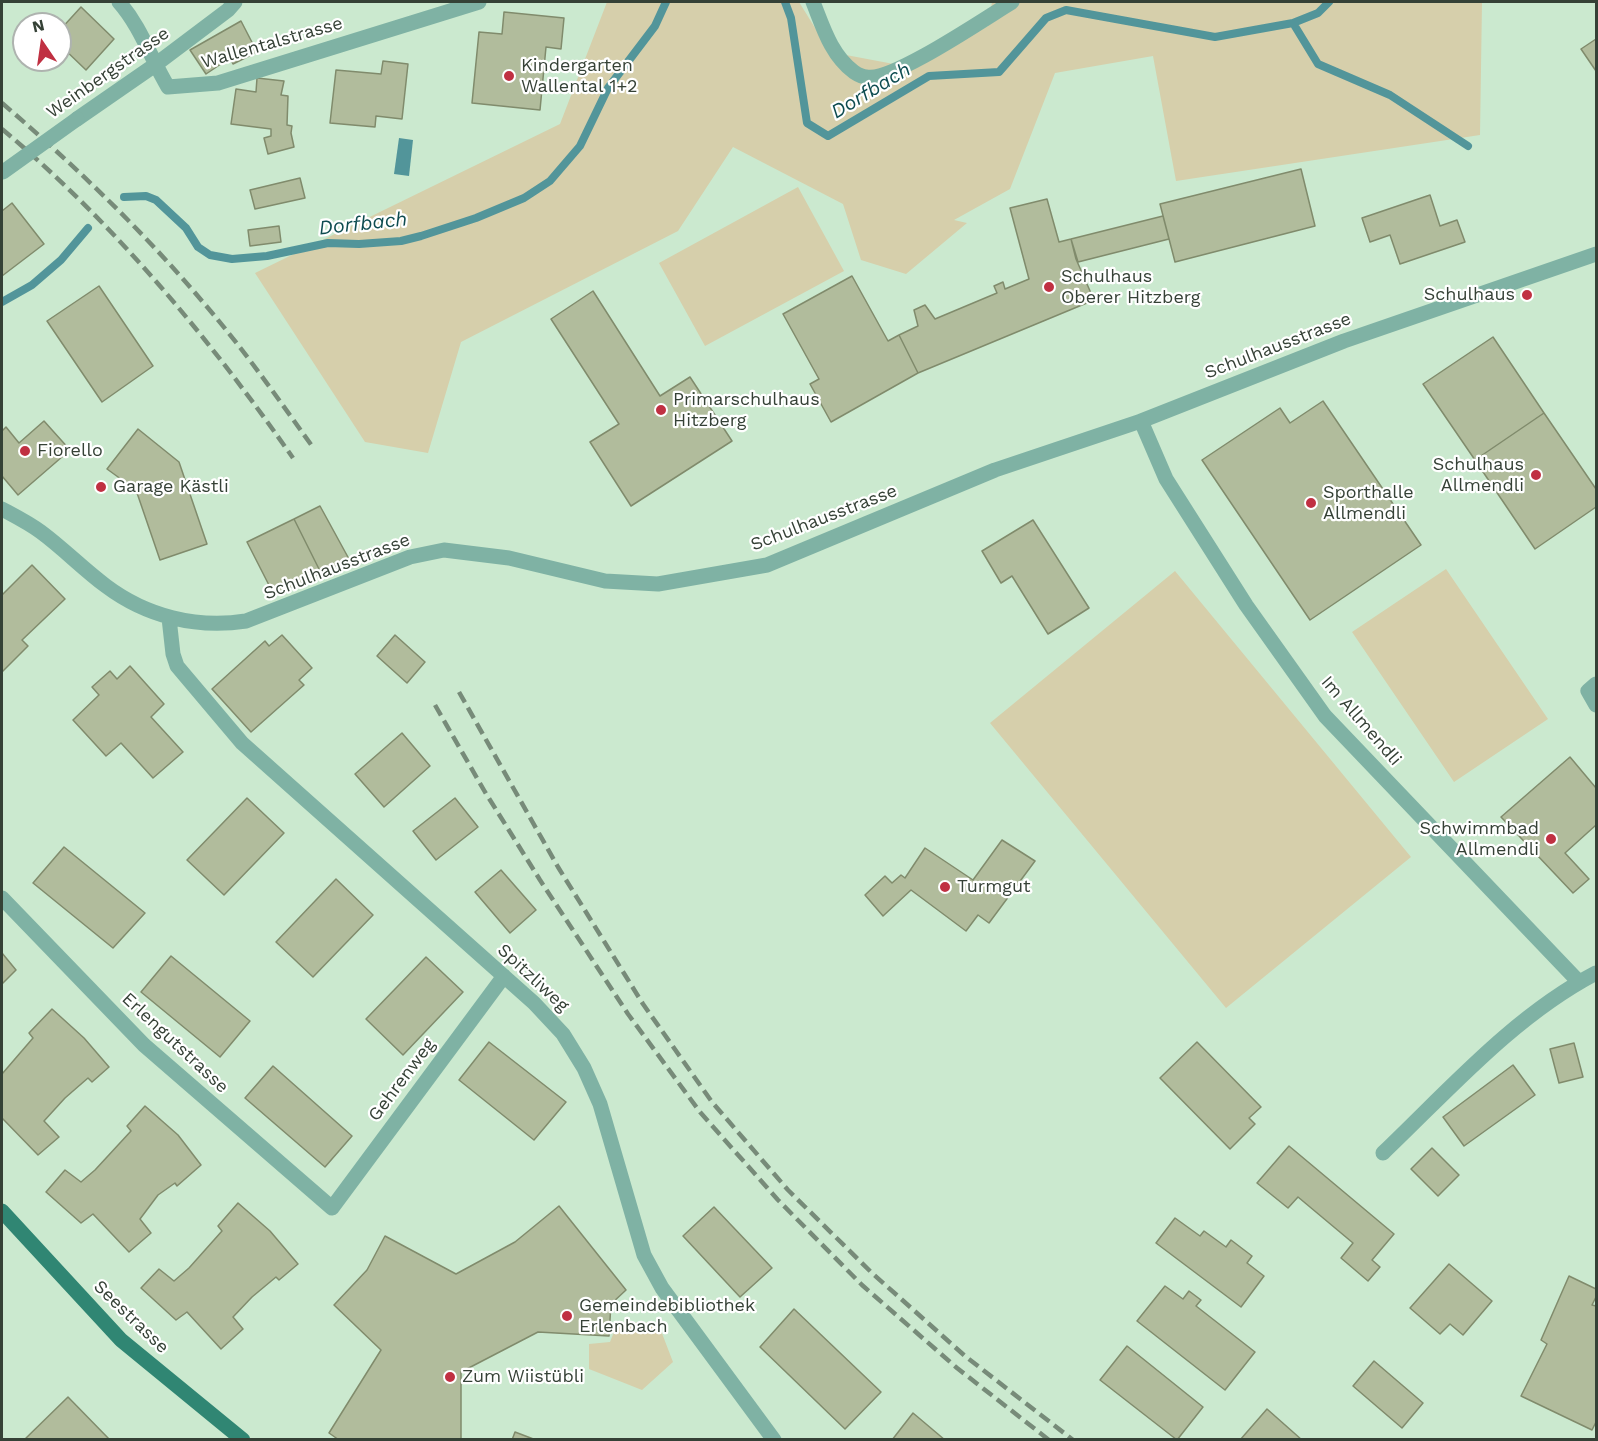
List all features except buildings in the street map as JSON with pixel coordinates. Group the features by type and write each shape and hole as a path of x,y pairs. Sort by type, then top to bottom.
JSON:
{"main road":[{"name":"Seestrasse","path":"2,1211 121,1340 243,1440"}],"street":[{"path":"119,2 138,29 155,65"},
{"name":"Weinbergstrasse","path":"2,172 155,65 236,2"},
{"name":"Wallentalstrasse","path":"155,65 168,87 218,83 479,2"},
{"path":"813,2 832,48 854,72 868,78 889,73 916,60 1012,2"},
{"name":"Schulhausstrasse","path":"2,508 41,532 106,586 130,602 169,618 215,624 246,621 410,557 444,550 509,558 605,581 658,584 766,565 995,470 1141,421 1344,341 1596,254"},
{"name":"Im Allmendli","path":"1141,421 1166,479 1246,605 1325,716 1579,982"},
{"name":"Spitzliweg","path":"169,618 173,654 177,666 242,743 534,1003 563,1034 584,1068 600,1104 644,1255 662,1288 774,1440"},
{"path":"1596,684 1588,691 1596,705"},
{"name":"Erlengutstrasse","path":"2,898 144,1045 332,1208"},
{"path":"1383,1153 1518,1025 1579,982 1596,973"},
{"name":"Gehrenweg","path":"332,1208 504,976"}],"shaded area":[{"path":"607,2 799,2 830,52 915,68 988,26 992,2 1482,2 1480,135 1176,181 1153,56 1055,73 1010,189 954,220 967,223 906,274 861,260 843,204 733,147 678,231 461,342 428,453 365,442 255,273 560,124"},
{"path":"798,187 844,271 705,346 659,263"},
{"path":"1446,569 1548,719 1454,782 1352,632"},
{"path":"1175,571 1411,857 1226,1008 990,723"},
{"path":"618,1322 658,1323 673,1362 642,1390 589,1369 589,1344 610,1342"}],"water":[{"path":"399,138 413,140 409,176 394,174"}],"waterway":[{"name":"Dorfbach","path":"124,197 146,196 156,200 186,228 198,247 210,255 232,259 267,256 328,243 359,244 401,241 476,218 524,198 550,181 580,146 608,88 655,26 666,2"},
{"name":"Dorfbach","path":"785,2 791,18 807,123 828,136 929,76 999,72 1046,18 1066,10 1215,37 1293,23 1318,13 1329,2"},
{"path":"1293,23 1318,64 1390,95 1468,146"},
{"name":"Dorfbach","path":"2,302 32,285 61,260 88,228"}],"railway":[{"path":"2,103 106,198 179,274 245,354 312,446"},
{"path":"2,129 83,203 158,284 228,369 293,458"},
{"path":"459,692 558,867 643,1004 712,1102 788,1190 872,1273 965,1356 1073,1440"},
{"path":"435,705 485,792 540,880 628,1014 700,1112 778,1200 862,1285 957,1368 1049,1440"}],"place":[{"name":"Kindergarten Wallental 1+2","path":"509,76"},
{"name":"Schulhaus Oberer Hitzberg","path":"1049,287"},
{"name":"Schulhaus","path":"1527,295"},
{"name":"Primarschulhaus Hitzberg","path":"661,410"},
{"name":"Fiorello","path":"25,451"},
{"name":"Schulhaus Allmendli","path":"1536,475"},
{"name":"Garage Kästli","path":"101,487"},
{"name":"Sporthalle Allmendli","path":"1311,503"},
{"name":"Schwimmbad Allmendli","path":"1551,839"},
{"name":"Turmgut","path":"945,887"},
{"name":"Gemeindebibliothek Erlenbach","path":"567,1316"},
{"name":"Zum Wiistübli","path":"450,1377"}]}
